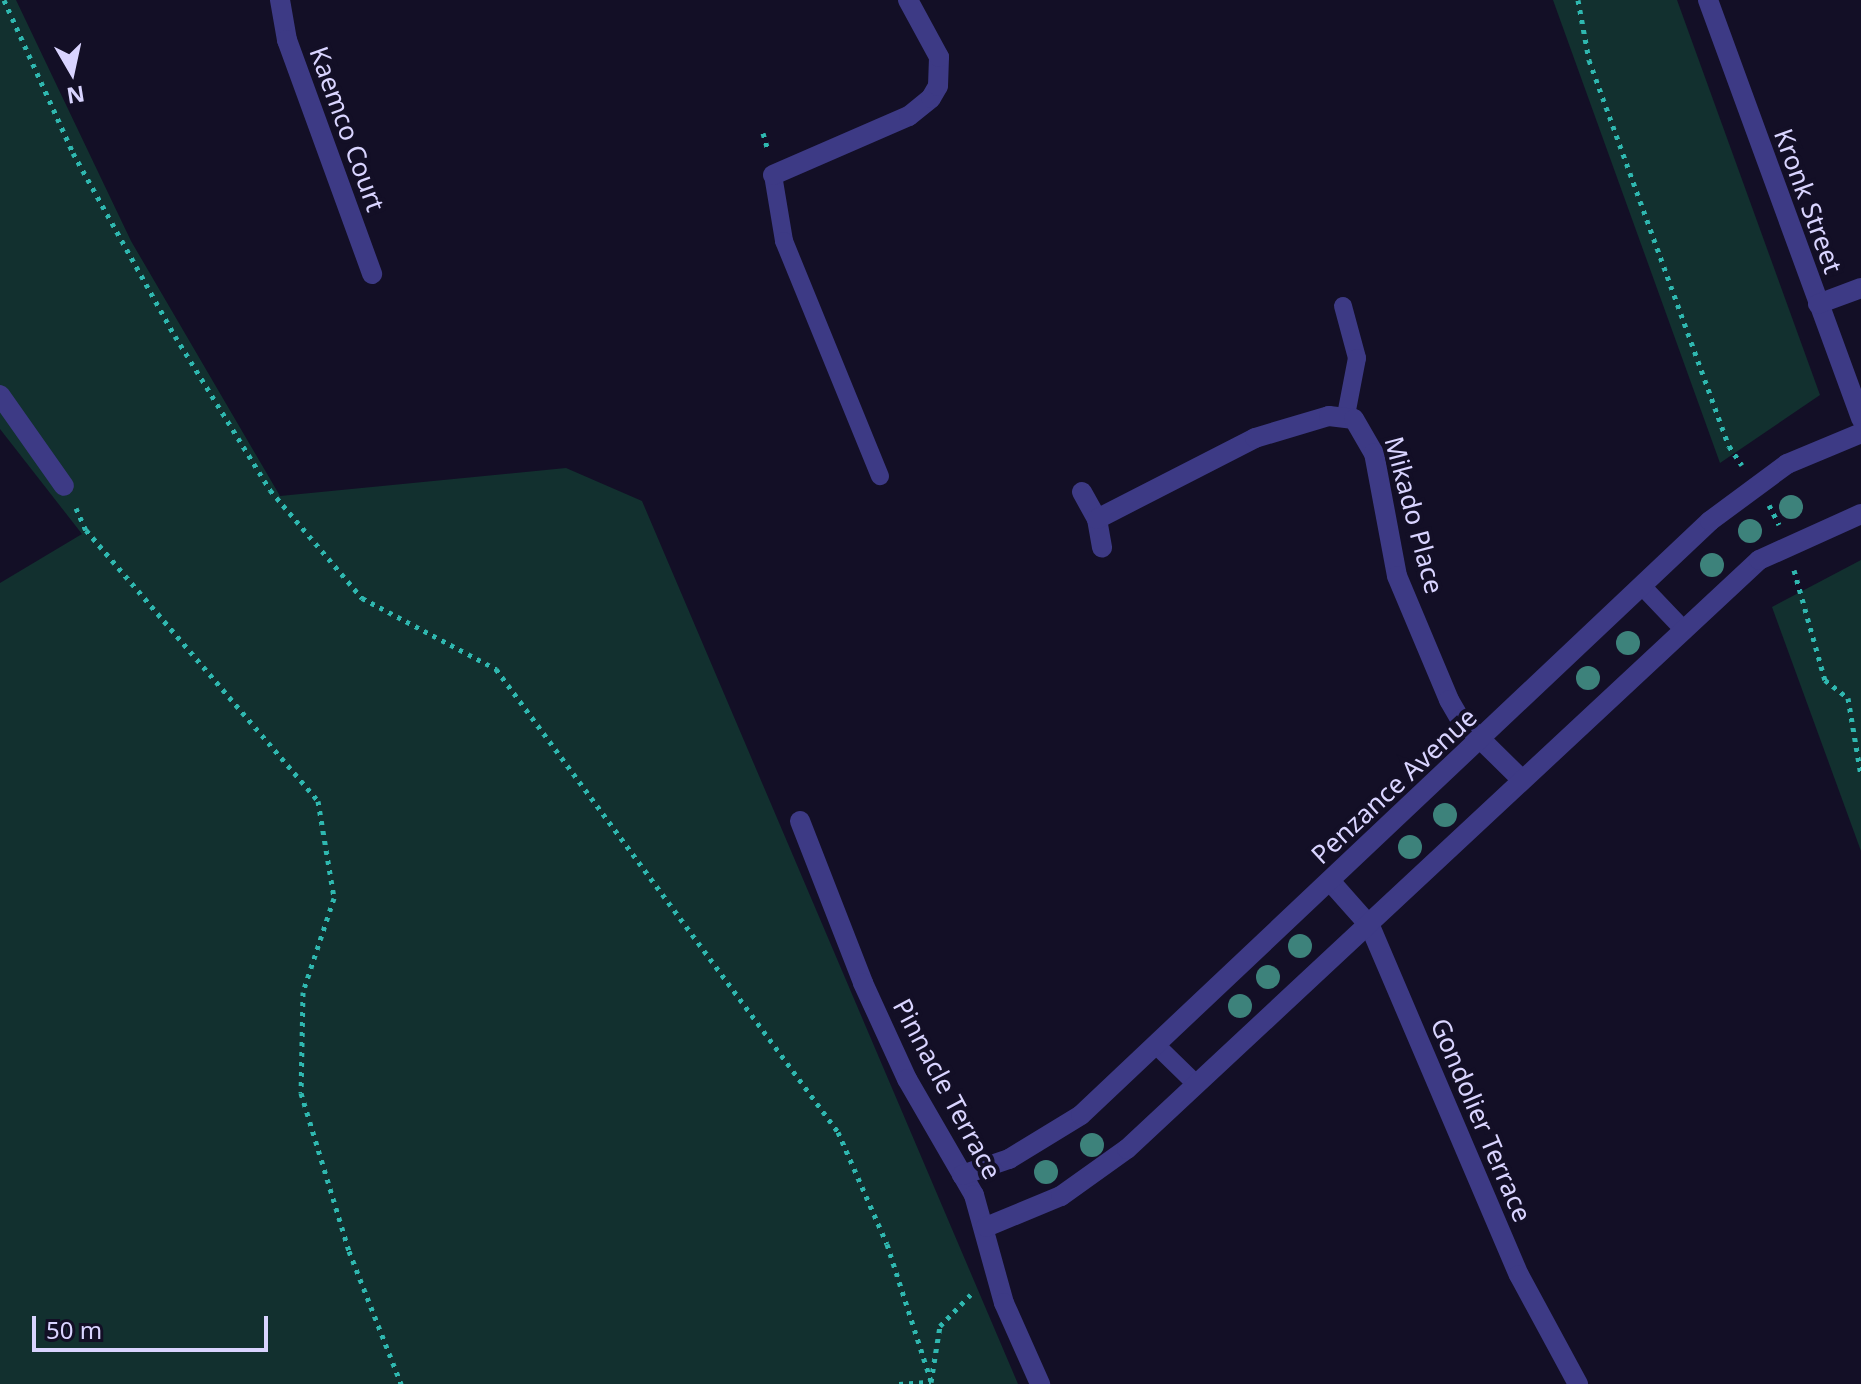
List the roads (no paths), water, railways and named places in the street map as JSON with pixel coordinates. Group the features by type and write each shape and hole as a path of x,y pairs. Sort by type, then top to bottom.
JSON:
{"street":[{"name":"Kaemco Court","path":"280,0 287,40 372,274"},
{"path":"773,175 909,116 931,98 938,86 939,57 908,0"},
{"name":"Kronk Street","path":"1708,0 1861,419"},
{"path":"1818,304 1861,288"},
{"path":"0,395 64,486"},
{"path":"1097,519 1255,438 1346,415"},
{"name":"Mikado Place","path":"1346,415 1364,429 1374,453 1403,589 1449,700 1480,741 1521,779"},
{"name":"Penzance Avenue","path":"962,1175 1049,1138 1156,1045 1642,586 1756,483 1861,433"},
{"path":"1082,492 1097,519 1102,548"},
{"path":"986,1227 1061,1196 1096,1173 1370,926 1521,779 1759,560 1861,514"},
{"name":"Pinnacle Terrace","path":"800,821 863,983 928,1122 962,1175 986,1227 997,1281 1040,1384"},
{"name":"Gondolier Terrace","path":"1330,881 1370,926 1519,1275 1578,1384"}],"lane":[{"path":"773,175 784,241 880,476"},
{"path":"1343,306 1357,358 1346,415"},
{"path":"1642,586 1683,629"},
{"path":"1156,1045 1197,1085"}]}
